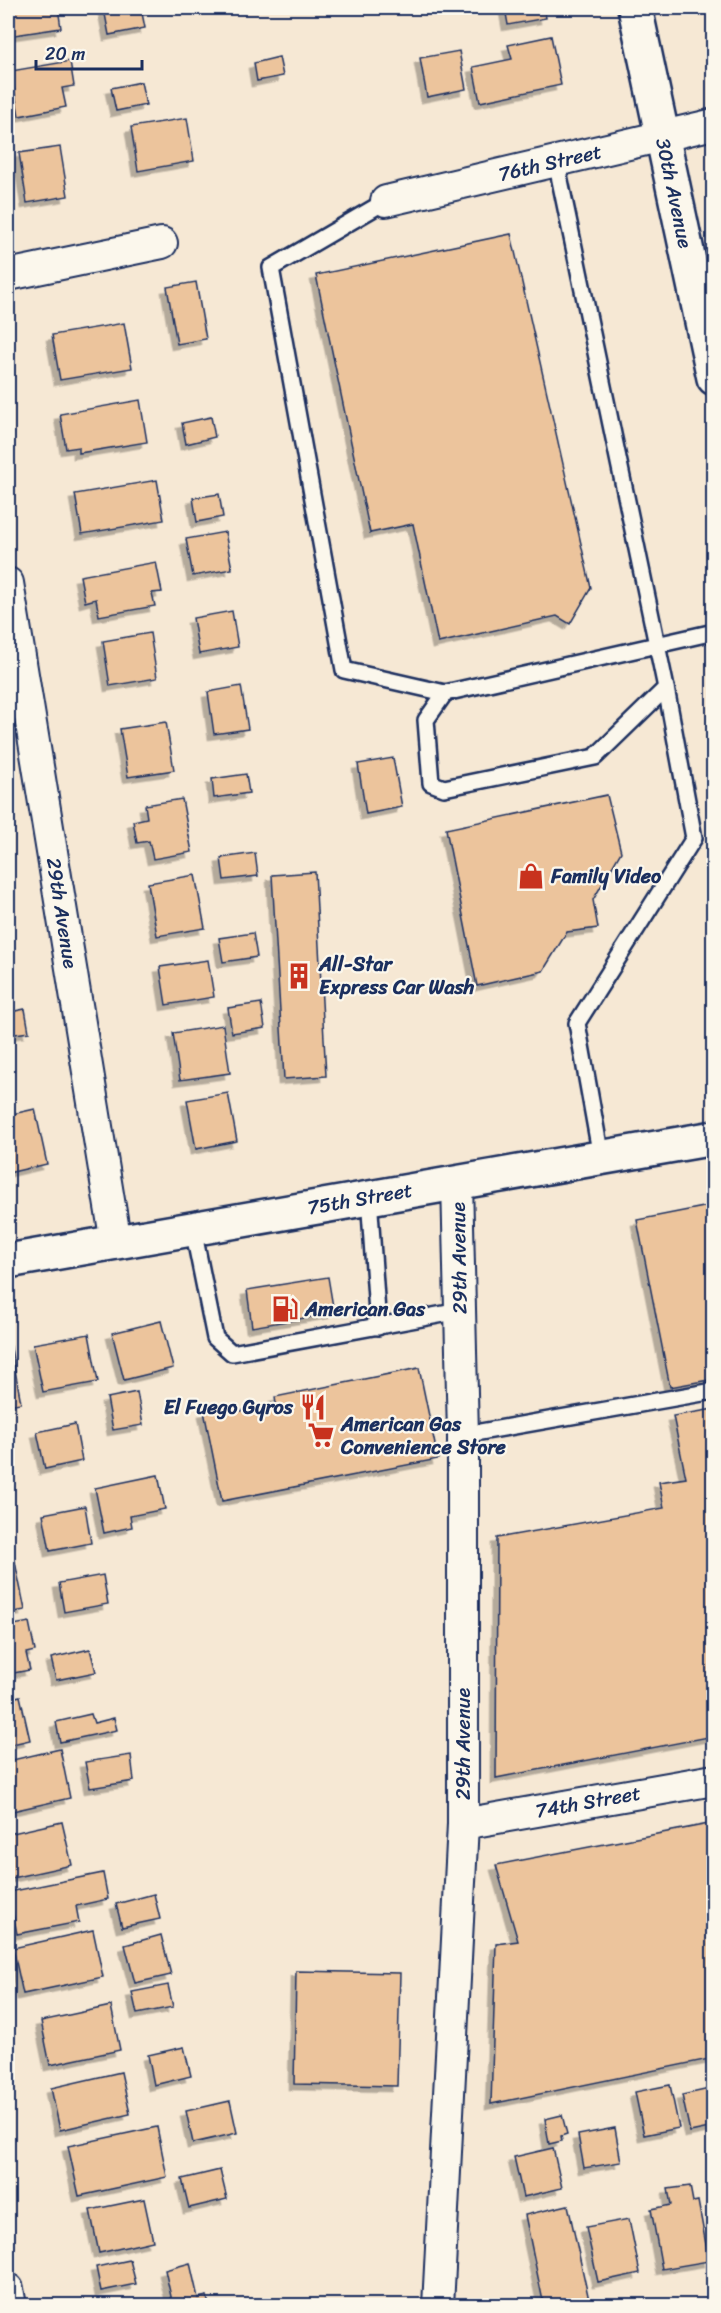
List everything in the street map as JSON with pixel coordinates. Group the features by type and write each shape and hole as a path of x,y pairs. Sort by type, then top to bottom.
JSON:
{"street":[{"name":"30th Avenue","path":"635,8 714,378"},
{"name":"76th Street","path":"386,201 714,124"},
{"path":"8,275 162,243"},
{"name":"29th Avenue","path":"8,583 116,1242"},
{"name":"75th Street","path":"8,1261 714,1138"},
{"name":"29th Avenue","path":"438,2306 462,1824 463,1435 457,1182"},
{"name":"74th Street","path":"462,1824 714,1780"},
{"path":"8,2289 11,2306"}],"lane":[{"path":"556,161 657,643 694,837 577,1023 601,1157"},
{"path":"386,201 271,268 344,670 445,693 657,643 714,632"},
{"path":"445,693 426,720 431,783 444,788 595,757 666,688"},
{"path":"369,1197 378,1326"},
{"path":"193,1229 215,1338 232,1353 460,1311"},
{"path":"463,1435 714,1390"}],"building":[{"path":"8,8 58,8 61,28 8,36"},
{"path":"141,8 145,28 109,35 104,9"},
{"path":"505,8 544,8 546,18 508,25"},
{"path":"551,36 561,85 480,102 473,67 512,59 508,45"},
{"path":"459,51 466,89 427,97 420,58"},
{"path":"279,57 283,76 257,81 254,63"},
{"path":"70,61 74,86 62,88 66,107 19,116 11,71"},
{"path":"141,82 146,105 116,111 111,88"},
{"path":"187,118 194,161 138,171 131,127"},
{"path":"60,147 68,196 27,203 19,153"},
{"path":"511,234 591,588 570,624 557,616 438,643 413,524 370,533 316,275"},
{"path":"196,282 206,339 177,344 167,287"},
{"path":"124,323 132,368 60,380 52,335"},
{"path":"140,400 147,442 79,453 79,447 66,449 60,414"},
{"path":"211,417 215,437 186,444 182,423"},
{"path":"157,480 164,520 82,534 75,494"},
{"path":"219,494 223,517 197,522 193,498"},
{"path":"225,532 232,569 193,576 186,539"},
{"path":"156,562 162,592 152,593 155,606 99,616 96,599 85,602 80,576"},
{"path":"232,611 238,647 199,654 193,618"},
{"path":"150,633 157,678 110,686 103,641"},
{"path":"241,686 248,729 214,734 208,692"},
{"path":"166,722 174,770 128,777 120,729"},
{"path":"393,758 402,807 366,814 358,764"},
{"path":"246,774 249,793 214,798 212,779"},
{"name":"Family Video","path":"607,795 621,852 593,900 598,928 567,932 543,971 477,986 446,829"},
{"path":"182,799 192,852 153,859 149,841 137,843 133,821 147,818 145,805"},
{"path":"255,853 258,876 224,880 221,858"},
{"name":"All-Star Express Car Wash","path":"315,872 326,1076 284,1079 272,875"},
{"path":"195,875 205,928 157,936 148,883"},
{"path":"253,933 257,957 223,962 219,938"},
{"path":"208,960 214,997 166,1005 160,967"},
{"path":"8,993 10,1012 25,1009 29,1032 8,1035"},
{"path":"261,1003 265,1028 232,1033 228,1008"},
{"path":"223,1025 230,1073 180,1080 173,1033"},
{"path":"228,1093 237,1141 196,1149 187,1100"},
{"path":"35,1109 47,1164 8,1173 8,1115"},
{"path":"714,1205 714,1379 670,1387 637,1220"},
{"path":"328,1277 334,1313 252,1327 247,1290"},
{"path":"161,1321 173,1368 124,1380 112,1333"},
{"path":"89,1334 98,1382 43,1392 33,1344"},
{"path":"10,1343 21,1403 8,1405 8,1344"},
{"name":"American Gas Convenience Store","path":"419,1368 438,1459 222,1501 204,1411 238,1405 239,1411 276,1404 275,1397"},
{"path":"137,1392 143,1425 113,1430 107,1398"},
{"path":"714,1409 714,1736 496,1778 497,1538 664,1508 659,1482 686,1478 673,1416"},
{"path":"75,1424 82,1461 45,1469 37,1432"},
{"path":"158,1475 165,1509 130,1516 132,1527 104,1533 95,1488"},
{"path":"85,1506 91,1543 50,1551 43,1514"},
{"path":"15,1562 25,1610 8,1613 8,1564"},
{"path":"103,1575 108,1604 64,1612 59,1583"},
{"path":"29,1622 35,1651 26,1653 30,1670 8,1674 8,1626"},
{"path":"90,1649 96,1672 56,1680 51,1658"},
{"path":"20,1696 30,1740 8,1745 8,1699"},
{"path":"91,1714 94,1723 114,1718 117,1730 60,1742 56,1722"},
{"path":"60,1749 70,1798 8,1812 8,1761"},
{"path":"131,1755 134,1781 90,1788 85,1762"},
{"path":"62,1822 72,1865 8,1879 8,1834"},
{"path":"714,1823 714,2058 491,2104 496,1944 518,1941 496,1865"},
{"path":"103,1873 108,1899 76,1906 79,1922 17,1934 9,1892"},
{"path":"154,1894 160,1919 122,1927 116,1904"},
{"path":"93,1930 103,1977 23,1994 13,1948"},
{"path":"161,1935 171,1975 135,1983 125,1945"},
{"path":"296,1971 400,1973 397,2086 294,2084"},
{"path":"168,1985 173,2007 137,2014 132,1992"},
{"path":"111,2006 120,2050 50,2065 41,2021"},
{"path":"184,2047 191,2076 154,2085 148,2055"},
{"path":"121,2072 130,2114 60,2130 51,2088"},
{"path":"670,2085 679,2128 644,2135 635,2092"},
{"path":"714,2088 714,2127 690,2132 682,2095"},
{"path":"230,2101 237,2133 193,2143 186,2111"},
{"path":"562,2115 567,2134 561,2136 562,2141 549,2144 545,2119"},
{"path":"157,2127 167,2177 79,2196 68,2146"},
{"path":"615,2128 621,2162 584,2168 578,2135"},
{"path":"553,2148 562,2188 523,2197 514,2157"},
{"path":"220,2170 227,2199 189,2208 182,2179"},
{"path":"690,2186 693,2202 698,2201 709,2261 662,2269 651,2209 671,2205 668,2189"},
{"path":"144,2199 153,2241 99,2253 90,2210"},
{"path":"568,2205 589,2300 562,2306 544,2306 525,2215"},
{"path":"629,2219 640,2273 598,2282 586,2227"},
{"path":"130,2260 136,2284 101,2291 96,2267"},
{"path":"190,2263 198,2298 207,2296 209,2306 160,2306 172,2301 165,2270"}],"place":[{"name":"Family Video","path":"531,876"},
{"name":"All-Star Express Car Wash","path":"299,976"},
{"name":"American Gas","path":"285,1309"},
{"name":"El Fuego Gyros","path":"313,1407"},
{"name":"American Gas Convenience Store","path":"321,1435"}]}
